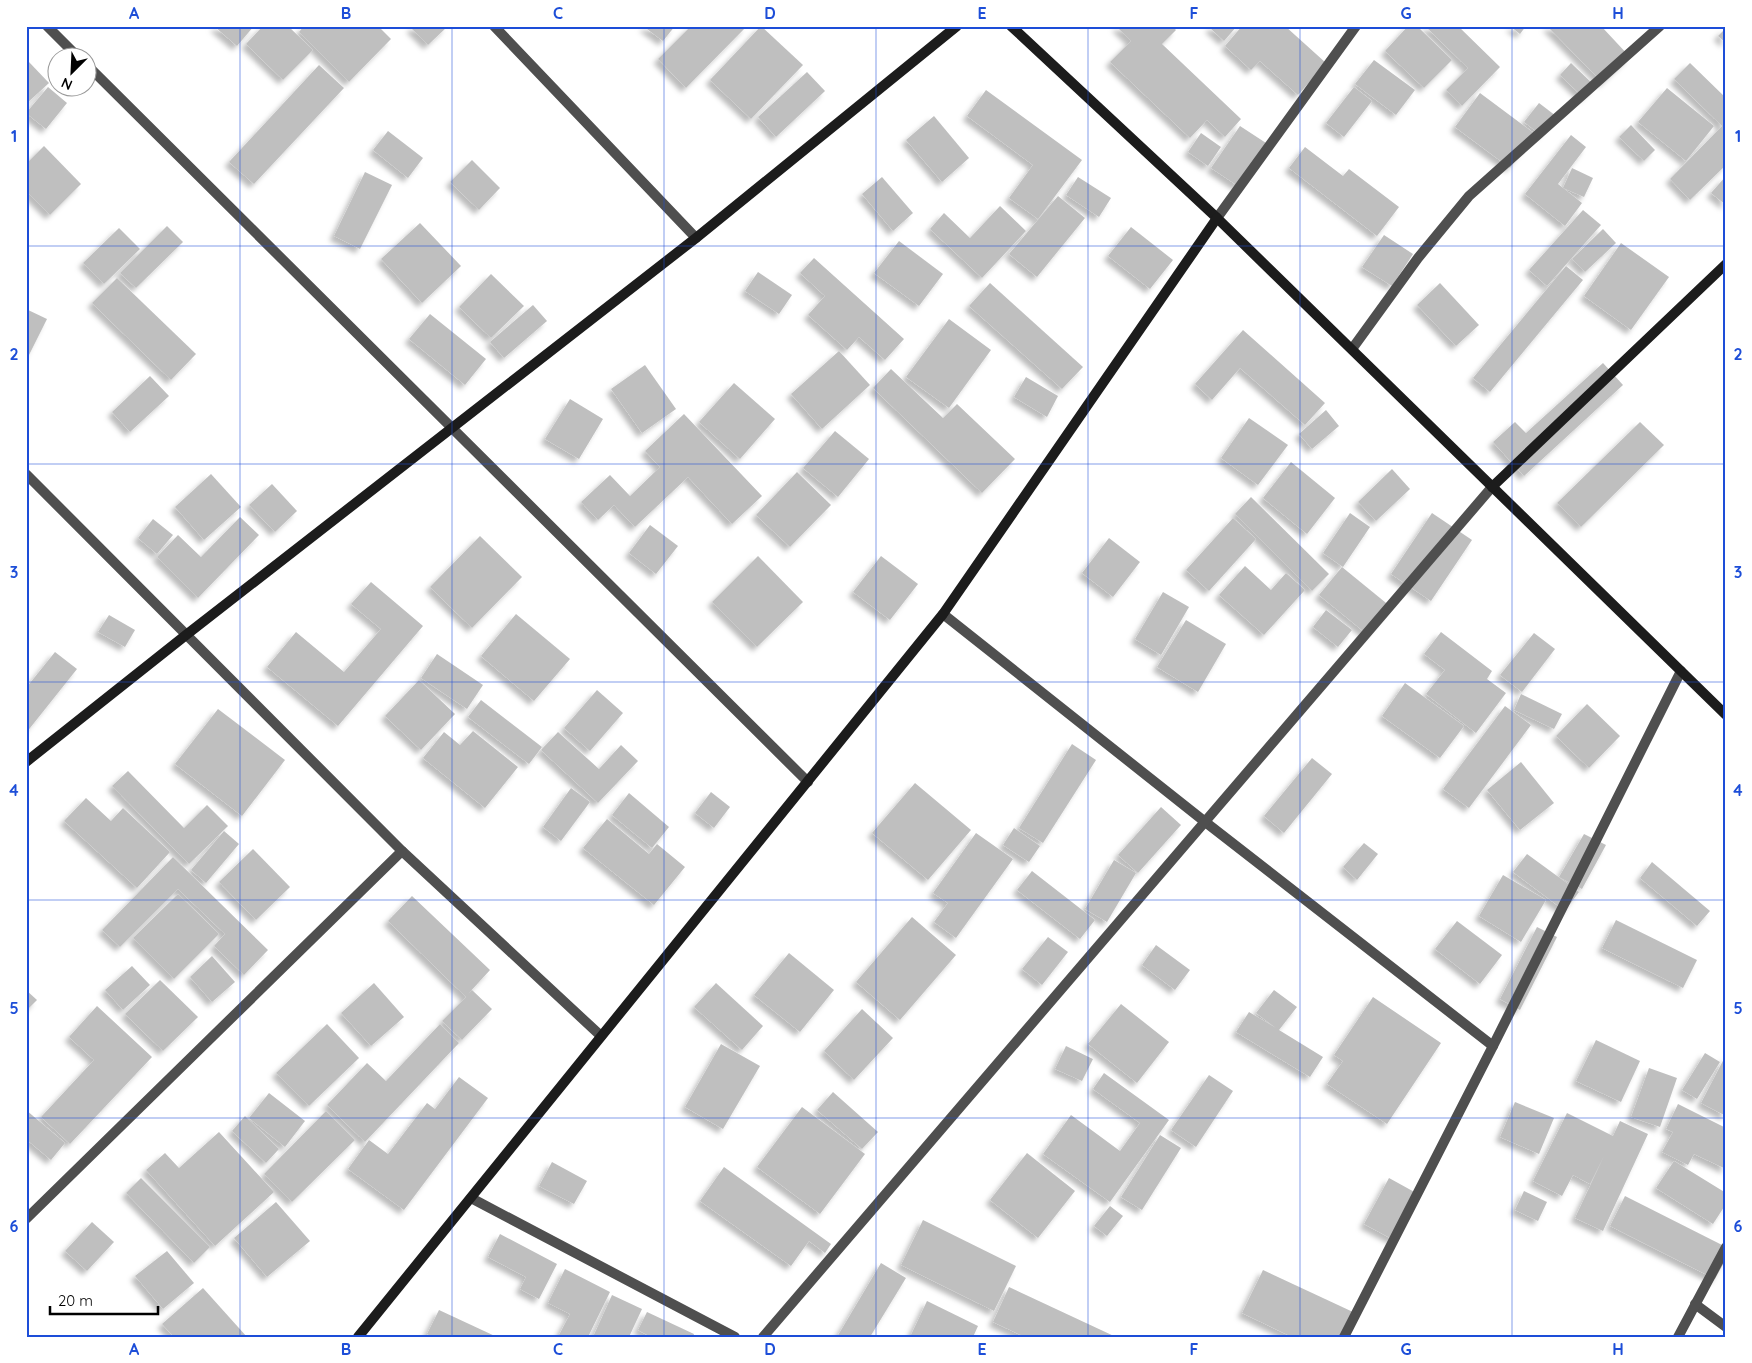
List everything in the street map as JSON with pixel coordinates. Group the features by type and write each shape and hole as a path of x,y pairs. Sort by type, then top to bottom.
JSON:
{"street":[{"path":"47,26 69,48"},
{"path":"494,26 696,238"},
{"path":"26,762 696,238 956,26"},
{"path":"1012,26 1218,218 1726,715"},
{"path":"358,1337 943,614 1218,218 1356,26"},
{"path":"1352,349 1418,258 1469,196 1660,26"},
{"path":"98,76 808,782"},
{"path":"763,1337 1492,487 1726,264"},
{"path":"26,474 402,851 601,1036"},
{"path":"943,614 1204,821 1493,1046"},
{"path":"1344,1337 1493,1046 1681,671"},
{"path":"26,1219 402,851"},
{"path":"471,1198 735,1337"},
{"path":"1678,1337 1726,1248"},
{"path":"1696,1304 1726,1327"}],"building":[{"path":"214,26 254,26 237,46"},
{"path":"263,26 288,26 313,50 283,80 246,44"},
{"path":"304,26 378,26 391,39 349,82 299,32"},
{"path":"413,26 448,26 428,45 411,28"},
{"path":"643,26 675,26 663,41"},
{"path":"691,26 747,26 686,88 658,59"},
{"path":"761,26 803,65 751,119 710,80"},
{"path":"1116,26 1172,26 1176,30 1162,44 1241,119 1225,137 1207,120 1190,138 1110,62 1131,41"},
{"path":"1211,26 1237,26 1224,41 1210,28"},
{"path":"1242,26 1285,26 1326,63 1298,95 1260,61 1251,70 1225,46"},
{"path":"1408,26 1417,26 1452,60 1424,88 1385,51"},
{"path":"1425,26 1458,26 1500,67 1462,106 1446,90 1468,68"},
{"path":"1510,26 1526,26 1520,34"},
{"path":"1547,26 1601,26 1630,57 1603,83"},
{"path":"1726,28 1726,43 1718,36"},
{"path":"1374,60 1415,90 1396,115 1355,84"},
{"path":"29,62 48,84 26,104 26,65"},
{"path":"1571,63 1595,86 1584,98 1560,75"},
{"path":"1690,63 1726,98 1726,165 1690,200 1670,179 1722,126 1674,79"},
{"path":"319,65 344,88 254,184 229,162"},
{"path":"807,72 825,91 776,137 758,117"},
{"path":"48,87 48,98 61,98 67,103 46,129 26,113"},
{"path":"1354,87 1372,101 1344,137 1326,123"},
{"path":"1667,88 1714,126 1686,161 1638,122"},
{"path":"986,90 1082,160 1038,219 1009,198 1033,165 967,116"},
{"path":"1480,93 1535,134 1510,168 1455,127"},
{"path":"1539,103 1556,116 1541,135 1524,122"},
{"path":"934,116 969,158 942,182 906,140"},
{"path":"1631,125 1655,150 1644,161 1619,137"},
{"path":"1240,126 1266,143 1238,186 1211,168"},
{"path":"388,131 423,158 408,178 373,150"},
{"path":"1201,133 1221,147 1208,166 1188,152"},
{"path":"1571,135 1586,147 1558,184 1582,203 1565,226 1525,194"},
{"path":"44,146 81,184 50,215 26,191 26,164"},
{"path":"1305,147 1343,176 1349,169 1399,207 1377,236 1289,168"},
{"path":"472,160 500,188 479,210 450,182"},
{"path":"1572,168 1593,178 1584,197 1563,188"},
{"path":"365,172 392,185 360,249 334,236"},
{"path":"1726,176 1726,205 1711,193"},
{"path":"882,177 913,213 893,231 862,194"},
{"path":"1078,177 1111,198 1099,217 1066,195"},
{"path":"1058,196 1085,218 1037,277 1009,254"},
{"path":"1000,206 1026,231 982,278 930,229 944,213 970,238"},
{"path":"1583,210 1601,225 1547,286 1529,270"},
{"path":"420,223 461,266 422,303 381,259"},
{"path":"167,226 183,242 136,288 120,273"},
{"path":"1131,227 1173,260 1150,289 1108,256"},
{"path":"119,228 140,249 104,284 83,263"},
{"path":"1603,229 1616,243 1585,272 1572,259"},
{"path":"1384,235 1413,254 1392,286 1362,267"},
{"path":"899,241 943,274 919,306 874,273"},
{"path":"1621,243 1669,277 1631,330 1584,296"},
{"path":"814,258 904,339 885,360 859,337 847,350 808,315 825,296 800,273"},
{"path":"1566,266 1583,280 1490,392 1473,378"},
{"path":"758,272 792,295 779,314 745,291"},
{"path":"491,274 524,306 491,338 459,307"},
{"path":"117,278 196,354 171,380 92,303"},
{"path":"990,283 1083,367 1062,389 969,306"},
{"path":"1440,283 1479,325 1456,346 1417,305"},
{"path":"533,305 547,321 504,358 490,342"},
{"path":"26,309 47,319 28,357 26,356"},
{"path":"430,314 486,359 465,385 409,339"},
{"path":"949,319 991,350 949,408 906,377"},
{"path":"1243,330 1325,403 1305,425 1240,368 1212,400 1195,384"},
{"path":"839,351 870,385 822,429 791,394"},
{"path":"1603,363 1623,385 1524,476 1493,442 1515,422 1526,433"},
{"path":"645,365 676,409 642,433 611,389"},
{"path":"891,369 943,418 957,404 1015,459 982,493 873,388"},
{"path":"150,376 169,396 130,432 112,412"},
{"path":"1026,377 1058,396 1047,417 1014,397"},
{"path":"734,383 775,419 740,459 699,422"},
{"path":"570,399 603,419 579,459 545,439"},
{"path":"1326,410 1339,426 1312,449 1299,434"},
{"path":"684,414 762,496 732,524 688,477 635,527 614,505 598,520 581,502 610,475 630,496 660,467 645,451"},
{"path":"1249,418 1288,445 1258,485 1221,458"},
{"path":"1640,422 1664,445 1581,527 1557,503"},
{"path":"835,431 869,459 838,497 803,468"},
{"path":"1291,462 1335,498 1307,534 1263,498"},
{"path":"1392,469 1410,489 1376,521 1358,502"},
{"path":"797,472 831,505 790,547 756,515"},
{"path":"211,474 241,507 204,540 175,507"},
{"path":"272,484 297,511 275,532 249,505"},
{"path":"1251,497 1329,574 1312,591 1235,514"},
{"path":"1350,513 1370,527 1343,567 1323,553"},
{"path":"1432,513 1472,540 1431,601 1391,574"},
{"path":"240,517 259,535 198,598 157,557 178,535 201,557"},
{"path":"1233,518 1256,539 1209,591 1186,570"},
{"path":"153,519 173,535 157,554 138,538"},
{"path":"650,525 678,546 656,574 629,553"},
{"path":"480,536 522,577 472,628 430,587"},
{"path":"1109,538 1140,562 1113,597 1082,573"},
{"path":"758,556 803,602 757,647 712,602"},
{"path":"881,556 918,584 890,620 853,592"},
{"path":"1245,566 1271,590 1286,573 1305,590 1264,635 1219,595"},
{"path":"1342,567 1391,607 1368,635 1319,595"},
{"path":"371,582 423,626 338,726 267,667 296,632 344,672 381,629 351,604"},
{"path":"1163,592 1189,607 1161,655 1135,639"},
{"path":"1326,610 1352,630 1338,647 1313,627"},
{"path":"516,614 570,659 534,701 481,656"},
{"path":"109,615 135,630 125,647 98,632"},
{"path":"1186,620 1226,644 1198,692 1157,667"},
{"path":"1441,632 1492,671 1487,679 1506,693 1476,733 1426,694 1445,670 1424,654"},
{"path":"1534,633 1555,649 1522,692 1500,675"},
{"path":"55,652 77,669 26,733 26,688"},
{"path":"437,654 483,685 467,709 421,678"},
{"path":"419,680 455,714 421,750 385,716"},
{"path":"1405,683 1464,726 1440,758 1382,716"},
{"path":"597,690 623,713 590,751 564,728"},
{"path":"1521,694 1562,714 1554,729 1514,710"},
{"path":"481,700 542,747 529,764 468,717"},
{"path":"1587,704 1620,736 1589,768 1556,736"},
{"path":"1505,706 1531,725 1469,808 1443,789"},
{"path":"218,709 285,760 242,816 175,764"},
{"path":"473,731 518,767 485,808 423,758 444,732 460,745"},
{"path":"558,732 599,769 621,745 638,761 598,803 541,750"},
{"path":"1072,744 1096,760 1043,843 1019,828"},
{"path":"1312,758 1332,774 1284,833 1264,816"},
{"path":"1521,762 1554,803 1520,830 1487,790"},
{"path":"128,771 184,828 207,805 228,826 189,864 112,786"},
{"path":"915,783 971,830 928,880 872,833"},
{"path":"571,788 590,802 561,841 543,827"},
{"path":"711,792 730,807 714,828 695,813"},
{"path":"629,793 669,827 652,848 612,815"},
{"path":"86,798 111,821 123,808 170,852 137,888 64,821"},
{"path":"1161,807 1181,825 1138,873 1118,855"},
{"path":"607,819 649,854 657,844 685,867 654,905 583,848"},
{"path":"1014,828 1040,846 1029,862 1003,845"},
{"path":"224,831 239,844 206,883 191,870"},
{"path":"976,833 1013,859 956,938 934,922 948,903 933,893"},
{"path":"1584,834 1606,845 1582,889 1559,877"},
{"path":"1364,843 1378,854 1357,880 1343,867"},
{"path":"253,849 290,887 256,920 219,882"},
{"path":"1527,854 1579,892 1565,911 1513,872"},
{"path":"173,857 268,950 244,975 214,946 225,934 178,889 120,947 102,930"},
{"path":"1114,860 1136,873 1107,922 1085,909"},
{"path":"1652,862 1710,911 1697,926 1640,878"},
{"path":"1032,871 1095,920 1080,939 1017,890"},
{"path":"1503,875 1546,900 1521,942 1479,916"},
{"path":"178,894 219,934 174,979 133,938"},
{"path":"412,896 490,970 468,994 472,990 492,1009 462,1040 442,1021 466,997 388,921"},
{"path":"912,917 956,955 900,1020 856,982"},
{"path":"1616,920 1697,960 1683,988 1602,948"},
{"path":"1457,921 1502,955 1480,984 1435,949"},
{"path":"1537,927 1557,937 1520,1010 1500,999"},
{"path":"1048,937 1068,952 1042,985 1022,969"},
{"path":"1156,945 1190,970 1175,990 1142,965"},
{"path":"789,953 834,990 800,1032 754,995"},
{"path":"212,956 235,982 212,1002 190,977"},
{"path":"132,966 150,985 123,1010 105,990"},
{"path":"160,980 198,1017 163,1051 125,1014"},
{"path":"374,983 404,1017 371,1046 341,1013"},
{"path":"716,983 763,1026 742,1050 694,1007"},
{"path":"26,990 37,1000 26,1011"},
{"path":"1274,990 1297,1007 1279,1030 1323,1057 1310,1077 1236,1032 1249,1012 1276,1028 1256,1013"},
{"path":"1373,997 1441,1043 1387,1124 1327,1084 1343,1061 1334,1055"},
{"path":"1121,1004 1169,1042 1137,1083 1088,1044"},
{"path":"97,1006 152,1057 70,1144 41,1117 94,1060 69,1037"},
{"path":"862,1009 893,1038 854,1080 824,1051"},
{"path":"327,1024 359,1058 309,1106 276,1073"},
{"path":"440,1024 459,1043 365,1142 327,1105 367,1063 386,1081"},
{"path":"1596,1040 1640,1061 1621,1102 1576,1081"},
{"path":"721,1044 760,1066 723,1129 685,1107"},
{"path":"1066,1046 1093,1059 1082,1081 1055,1069"},
{"path":"1705,1053 1720,1062 1697,1099 1682,1090"},
{"path":"1726,1055 1726,1116 1701,1103"},
{"path":"1649,1068 1677,1078 1660,1127 1631,1117"},
{"path":"1104,1073 1169,1120 1110,1202 1043,1154 1071,1115 1120,1151 1140,1123 1093,1089"},
{"path":"1209,1075 1233,1091 1196,1147 1171,1130"},
{"path":"459,1077 488,1098 404,1210 348,1169 369,1140 388,1154 427,1103 435,1109"},
{"path":"833,1092 878,1132 862,1149 817,1110"},
{"path":"269,1093 305,1121 285,1147 249,1118"},
{"path":"1515,1102 1554,1118 1539,1154 1500,1137"},
{"path":"1678,1104 1726,1128 1726,1169 1694,1154 1688,1165 1662,1152 1673,1132 1666,1129"},
{"path":"802,1107 865,1154 820,1214 757,1167"},
{"path":"26,1110 65,1143 51,1160 26,1139"},
{"path":"326,1111 355,1140 292,1202 264,1174"},
{"path":"1567,1113 1613,1136 1620,1121 1648,1134 1603,1231 1575,1218 1604,1156 1590,1184 1573,1175 1562,1196 1533,1181"},
{"path":"245,1116 279,1149 266,1163 232,1131"},
{"path":"219,1132 274,1192 215,1246 146,1170 165,1153 179,1168"},
{"path":"1160,1135 1181,1148 1142,1210 1121,1197"},
{"path":"1027,1153 1075,1191 1038,1238 990,1200"},
{"path":"1674,1161 1726,1193 1726,1204 1713,1224 1656,1188"},
{"path":"552,1162 587,1181 574,1204 539,1186"},
{"path":"724,1167 831,1244 825,1253 809,1241 791,1266 700,1201"},
{"path":"141,1178 210,1247 194,1263 126,1193"},
{"path":"1389,1178 1418,1194 1394,1240 1364,1224"},
{"path":"1524,1191 1547,1202 1538,1221 1515,1210"},
{"path":"1625,1196 1726,1247 1726,1259 1715,1279 1610,1226"},
{"path":"276,1202 310,1241 267,1277 234,1238"},
{"path":"1110,1206 1123,1216 1107,1236 1094,1226"},
{"path":"923,1220 1016,1266 994,1311 901,1265"},
{"path":"92,1222 114,1242 87,1271 65,1251"},
{"path":"500,1234 557,1264 539,1299 520,1289 526,1277 488,1257"},
{"path":"167,1251 194,1283 163,1309 135,1276"},
{"path":"881,1263 906,1278 870,1337 837,1337"},
{"path":"565,1269 610,1292 588,1337 558,1337 570,1314 548,1303"},
{"path":"1263,1270 1353,1312 1341,1337 1292,1337 1242,1313"},
{"path":"1009,1287 1116,1337 1025,1337 993,1322"},
{"path":"203,1288 247,1337 174,1337 162,1324"},
{"path":"612,1295 642,1309 629,1337 593,1337"},
{"path":"927,1301 978,1326 973,1337 910,1337"},
{"path":"439,1310 497,1337 433,1337 427,1334"},
{"path":"647,1312 694,1334 693,1337 651,1337 638,1330"}]}
